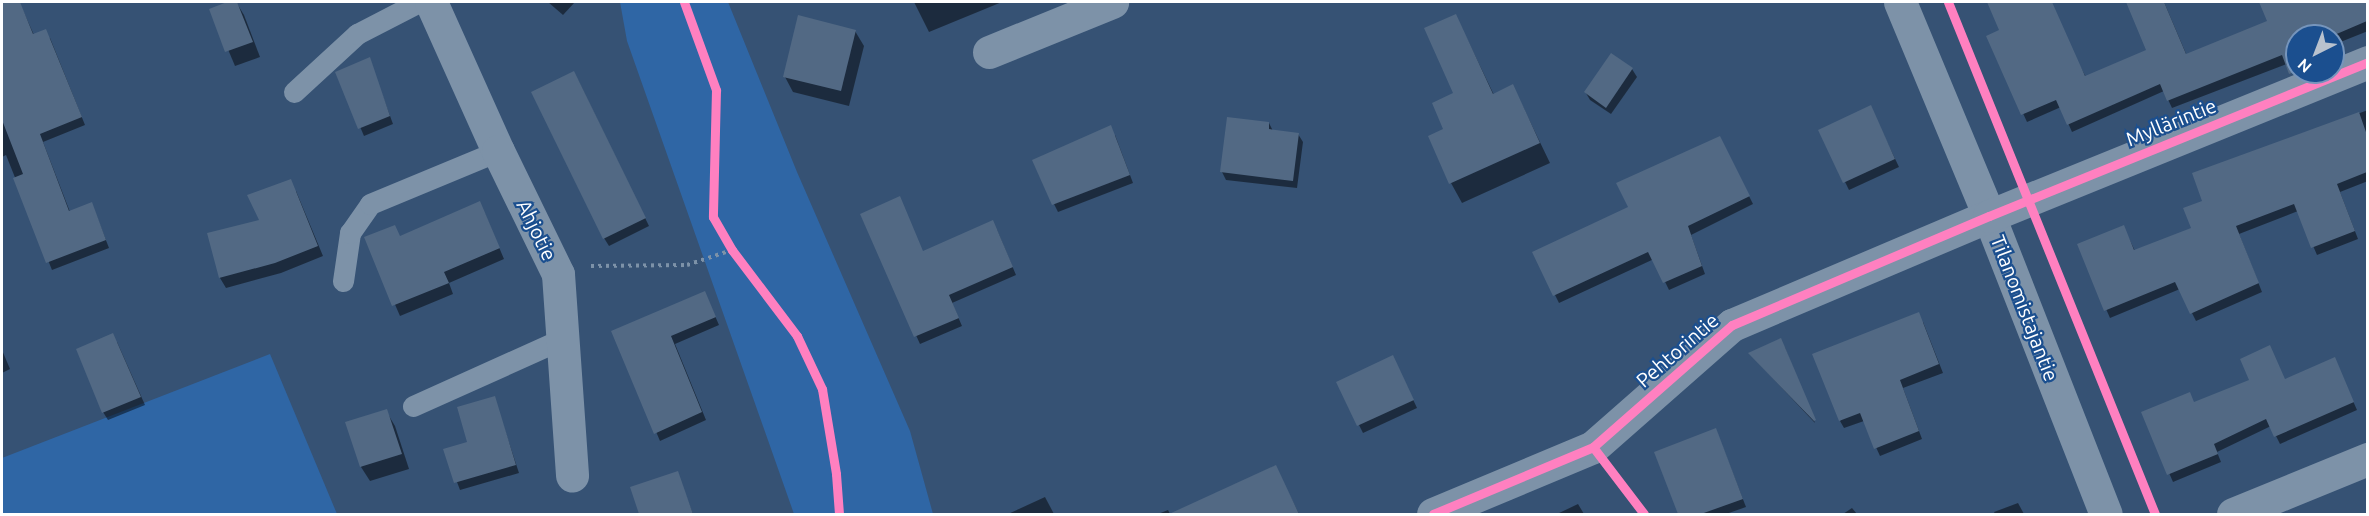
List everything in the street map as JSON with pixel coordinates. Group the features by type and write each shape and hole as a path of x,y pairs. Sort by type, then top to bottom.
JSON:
{"street":[{"name":"Ahjotie","path":"431,2 498,151 558,274 572,476"},
{"path":"989,52 1112,2"},
{"name":"Tilanomistajantie","path":"1900,2 1989,216 2106,514"},
{"name":"Myllärintie","path":"1989,216 2367,62"},
{"name":"Pehtorintie","path":"1433,514 1593,447 1732,325 1989,216"},
{"path":"2233,514 2367,459"}],"lane":[{"path":"294,92 357,34 419,2"},
{"path":"343,281 350,233 370,204 498,151"},
{"path":"413,406 562,339"}],"path":[{"path":"558,274 588,266 687,265 730,246 739,260"}],"shaded area":[{"path":"620,2 728,2 797,172 910,431 933,514 794,514 627,41"},
{"path":"270,354 337,514 3,514 2,458"}],"building":[{"path":"2,2 20,2 33,34 46,29 82,117 40,134 69,211 92,202 106,240 46,263 13,178 23,174 2,120"},
{"path":"227,2 237,2 253,42 225,52 209,9"},
{"path":"1987,2 2052,2 2085,76 2146,50 2126,2 2164,2 2186,54 2267,21 2259,2 2367,2 2367,21 2345,30 2345,24 2285,24 2285,63 2282,55 2167,101 2160,84 2067,125 2056,100 2021,115 1986,36 1999,30"},
{"path":"1456,14 1493,94 1513,84 1540,143 1449,184 1428,136 1443,129 1432,103 1453,93 1424,28"},
{"path":"798,15 856,30 841,91 783,77"},
{"path":"1611,53 1633,68 1606,108 1584,92"},
{"path":"370,57 390,116 358,129 335,72"},
{"path":"574,71 646,218 603,239 531,92"},
{"path":"1871,105 1895,159 1843,183 1818,130"},
{"path":"2359,112 2367,135 2367,172 2337,184 2355,231 2311,248 2294,204 2236,226 2259,283 2190,314 2175,282 2104,311 2077,244 2124,225 2134,250 2191,228 2183,208 2202,201 2192,173"},
{"path":"1227,117 1269,122 1269,129 1299,133 1293,181 1220,172"},
{"path":"1111,125 1130,175 1052,205 1032,160"},
{"path":"1720,136 1750,196 1688,226 1702,266 1663,283 1648,252 1553,296 1532,252 1628,207 1616,183"},
{"path":"291,179 318,246 275,263 219,278 207,233 259,220 247,195"},
{"path":"900,196 923,251 993,220 1013,267 949,295 959,318 914,337 860,214"},
{"path":"480,201 500,248 444,272 449,283 392,306 364,237 395,225 400,236"},
{"path":"705,291 716,317 671,336 702,412 654,434 611,331"},
{"path":"1919,312 1939,364 1900,380 1919,431 1874,449 1860,413 1839,421 1812,354"},
{"path":"113,333 141,397 102,413 76,349"},
{"path":"1781,338 1816,420 1814,421 1748,353"},
{"path":"2270,345 2285,379 2335,357 2354,402 2274,437 2266,419 2214,444 2218,454 2167,475 2141,412 2190,392 2194,402 2249,380 2240,359"},
{"path":"1393,355 1414,400 1357,426 1336,382"},
{"path":"495,396 516,465 454,483 443,449 467,442 457,407"},
{"path":"387,409 402,454 360,467 345,422"},
{"path":"1716,428 1743,499 1701,514 1678,514 1654,452"},
{"path":"1276,465 1299,514 1169,514"},
{"path":"678,471 693,514 639,514 630,487"}],"cycle path":[{"path":"684,2 716,90 713,217 732,250 797,336 822,389 836,474 839,514"},
{"path":"1948,2 2155,514"},
{"path":"1433,514 1593,447 1732,325 1989,216 2368,62"},
{"path":"1593,447 1644,514"}]}
